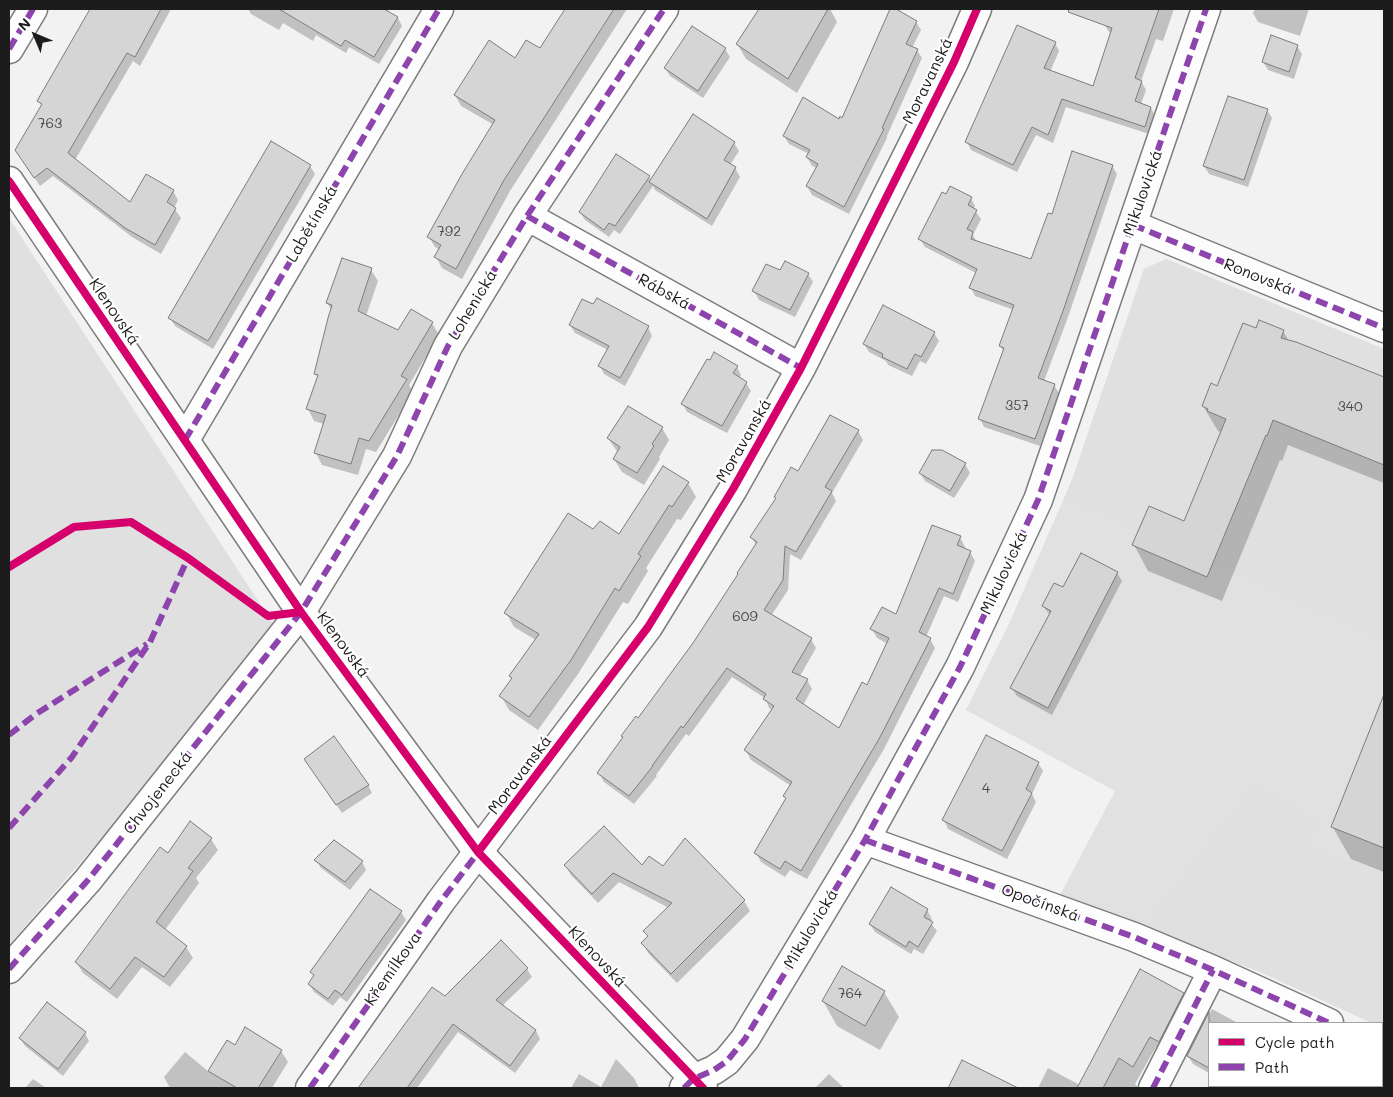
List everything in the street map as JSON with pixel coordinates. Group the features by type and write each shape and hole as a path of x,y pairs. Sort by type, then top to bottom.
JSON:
{"street":[{"path":"9,49 32,9"},
{"name":"Labětínská","path":"185,440 439,9"},
{"name":"Lohenická","path":"301,612 397,456 448,346 527,216 664,9"},
{"name":"Moravanská","path":"478,852 648,627 733,489 802,368 954,62 977,9"},
{"name":"Mikulovická","path":"693,1085 727,1061 745,1038 864,840 960,667 1038,500 1206,9"},
{"name":"Klenovská","path":"9,181 301,612 478,852 693,1085"},
{"name":"Rábská","path":"527,216 802,368"},
{"name":"Ronovská","path":"1133,225 1384,328"},
{"name":"Chvojenecká","path":"9,969 88,880 301,612"},
{"name":"Opočínská","path":"864,840 1134,937 1213,970 1326,1022"},
{"name":"Křemílkova","path":"310,1088 441,901 478,852"},
{"path":"1153,1088 1213,970"}],"shaded area":[{"path":"9,218 279,633 9,945"},
{"path":"1166,259 1384,349 1384,1029 1383,1022 1370,1022 1258,971 1059,897 1115,791 966,710 1008,626 1072,480 1144,269"},
{"path":"1166,259 1384,349 1384,377 1283,336 1281,338 1284,330 1259,320 1256,328 1243,323 1217,386 1211,383 1202,406 1208,409 1207,411 1267,436 1273,420 1384,465 1384,640 1212,564 1258,455 1184,521 1149,506 1138,531 1064,498 1072,480 1144,269"},
{"path":"1255,783 1317,821 1307,847 1384,869 1384,1029 1383,1022 1370,1022 1258,971 1142,928"}],"building":[{"path":"90,9 161,9 135,57 127,53 68,153 130,202 146,174 174,190 167,202 176,208 155,245 125,228 47,168 34,178 15,150 42,104 37,101"},
{"path":"279,9 384,9 398,17 374,57 345,40 341,46"},
{"path":"565,9 614,9 504,180 456,269 434,257 441,245 427,237 495,120 454,95 489,40 515,58 526,40 540,48"},
{"path":"759,9 828,9 788,79 736,44"},
{"path":"890,9 896,9 917,21 906,44 918,49 882,128 884,129 844,207 806,186 818,164 806,157 810,150 783,136 803,97 839,119 840,116 842,118"},
{"path":"1069,9 1159,9 1135,78 1142,81 1135,101 1151,107 1145,127 1062,99 1048,135 1032,127 1013,165 965,142 1017,25 1056,42 1044,68 1093,86 1112,28 1068,12"},
{"path":"692,26 726,48 698,91 664,68"},
{"path":"1271,35 1298,45 1289,72 1262,62"},
{"path":"1228,96 1268,109 1244,180 1203,166"},
{"path":"693,114 735,142 724,160 736,167 707,219 649,182"},
{"path":"271,141 311,165 208,341 168,318"},
{"path":"1072,151 1113,165 1038,378 1055,384 1035,439 978,419 1004,348 999,346 1014,305 969,288 977,269 918,239 942,192 946,194 950,186 972,197 968,205 977,210 967,229 973,232 971,239 1031,259 1048,213 1052,214"},
{"path":"616,154 650,176 615,226 609,223 604,230 579,212"},
{"path":"342,258 372,268 358,311 398,330 411,309 433,322 401,376 407,379 369,441 359,438 351,464 314,453 326,415 306,409 318,375 314,374 332,305 326,303"},
{"path":"785,261 809,273 790,310 752,291 766,264 780,270"},
{"path":"597,298 649,326 620,378 598,366 609,346 569,325 582,299 593,304"},
{"path":"883,305 935,332 921,357 915,354 907,369 882,357 883,354 863,344"},
{"path":"1259,320 1284,330 1281,338 1296,342 1384,377 1384,465 1273,420 1207,577 1132,545 1149,506 1184,521 1226,419 1207,411 1208,409 1202,406 1211,383 1217,386 1243,323 1256,328"},
{"path":"714,352 738,366 733,373 747,382 722,426 681,404 707,359 710,360"},
{"path":"628,406 663,427 652,444 654,446 637,473 613,459 620,447 607,438"},
{"path":"830,415 859,430 825,487 832,491 796,552 785,546 783,580 764,610 812,638 792,672 808,679 796,699 839,728 862,682 867,685 889,638 870,629 882,607 896,614 932,525 961,536 957,545 971,551 953,594 939,588 919,632 931,638 879,739 801,871 785,861 780,869 754,853 786,798 783,796 792,782 744,750 774,706 763,699 766,694 727,668 683,728 681,726 629,796 597,773 623,737 621,736 636,716 638,718 693,643 738,574 757,542 750,537 776,498 774,497 791,467 798,471"},
{"path":"932,450 942,450 966,463 950,491 919,473"},
{"path":"663,466 689,482 672,507 669,505 638,554 641,556 619,591 615,588 571,660 529,717 499,696 512,678 509,676 539,634 504,613 568,513 593,529 600,521 619,534"},
{"path":"1081,553 1118,572 1048,708 1010,688 1051,611 1042,606 1054,583 1063,587"},
{"path":"1384,698 1384,848 1331,827"},
{"path":"986,735 1039,762 1026,789 1032,793 1002,851 942,820"},
{"path":"334,736 369,785 336,805 304,759"},
{"path":"190,821 212,838 188,868 193,871 156,922 187,946 164,977 135,957 110,989 75,962 160,847 168,853"},
{"path":"604,826 642,865 649,856 663,866 685,838 745,900 671,974 641,943 648,936 643,931 672,903 613,873 592,894 564,865"},
{"path":"334,840 363,861 345,882 314,860"},
{"path":"891,887 928,909 924,917 933,922 918,947 909,941 906,947 869,924"},
{"path":"370,889 402,911 342,995 335,990 328,999 308,984 314,975 310,972"},
{"path":"501,940 528,968 496,1000 536,1030 510,1066 453,1024 407,1088 358,1088 432,987 445,996"},
{"path":"842,966 885,991 865,1026 822,1001"},
{"path":"1140,969 1184,993 1159,1042 1150,1037 1133,1067 1119,1058 1103,1088 1077,1088"},
{"path":"47,1002 86,1032 58,1069 19,1038"},
{"path":"1209,1012 1208,1067 1187,1056"},
{"path":"245,1027 282,1050 258,1088 237,1088 208,1071 227,1040 235,1045"},
{"path":"962,1060 1018,1088 948,1088"}],"marked path":[{"path":"9,49 33,9"},
{"path":"185,440 439,9"},
{"path":"9,969 88,880 301,612 397,456 448,346 527,216 664,9"},
{"path":"684,1088 693,1079 714,1070 727,1061 745,1039 865,840 960,667 1038,500 1206,9"},
{"path":"527,216 801,368"},
{"path":"1133,225 1384,328"},
{"path":"9,828 72,757 150,642 188,558"},
{"path":"9,735 36,714 147,644"},
{"path":"865,840 1134,937 1213,970 1327,1022"},
{"path":"310,1088 441,901 480,850"},
{"path":"1153,1088 1213,970"}],"cycle path":[{"path":"478,852 648,627 733,489 801,368 954,62 977,9"},
{"path":"9,181 301,612 478,852 703,1088"},
{"path":"9,567 74,527 131,522 188,558 268,616 301,612"}]}
